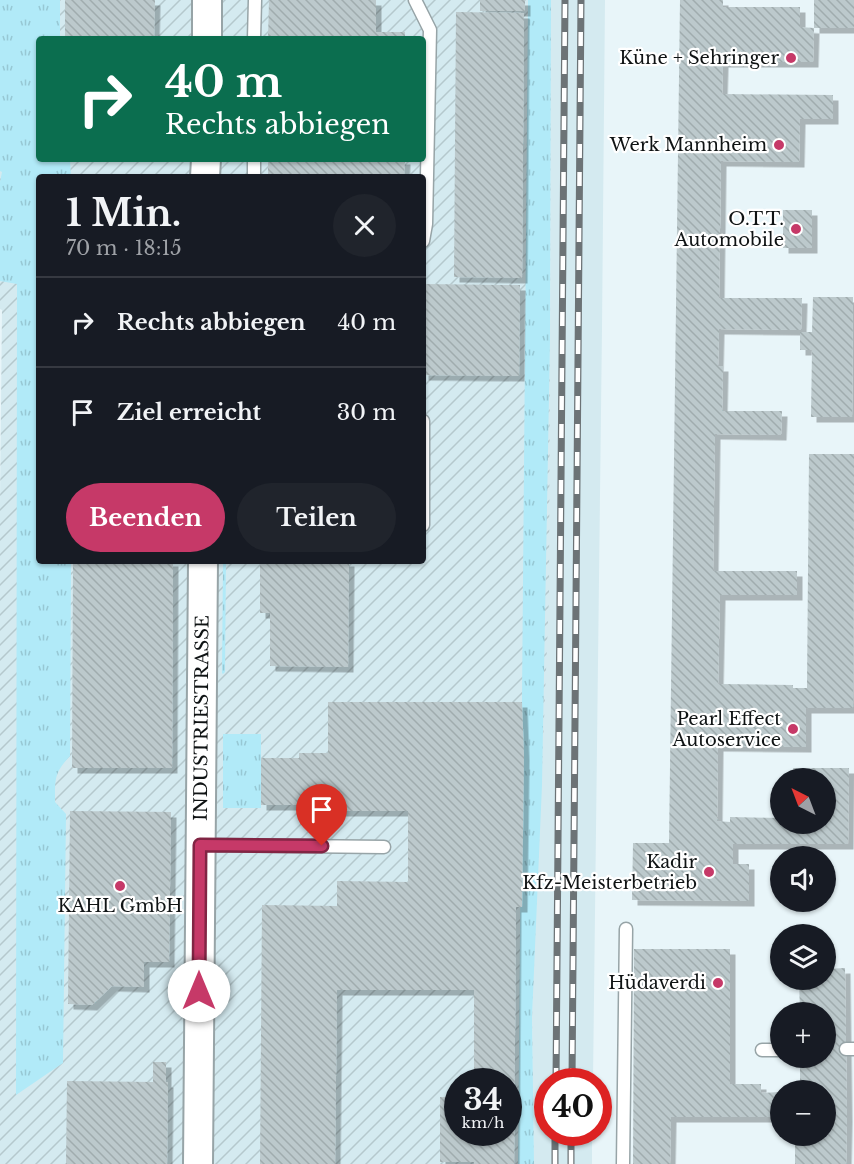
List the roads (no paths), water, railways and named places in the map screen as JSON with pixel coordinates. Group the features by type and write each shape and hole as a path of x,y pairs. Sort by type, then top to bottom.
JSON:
{"street":[{"path":"207,0 207,36"},
{"name":"INDUSTRIESTRASSE","path":"198,1164 203,564"}],"lane":[{"path":"255,0 255,36"},
{"path":"415,0 430,30 426,224"},
{"path":"200,845 384,847"},
{"path":"623,1164 626,929"},
{"path":"762,1050 770,1050"}],"railway":[{"path":"556,1068 565,0"},
{"path":"572,1068 581,0"},
{"path":"555,1146 555,1164"},
{"path":"571,1146 571,1164"}],"place":[{"name":"Küne + Sehringer","path":"791,58"},
{"name":"Werk Mannheim","path":"779,145"},
{"name":"O.T.T. Automobile","path":"796,229"},
{"name":"Pearl Effect Autoservice","path":"793,729"},
{"name":"Kadir Kfz-Meisterbetrieb","path":"709,872"},
{"name":"KAHL GmbH","path":"120,886"},
{"name":"Hüdaverdi","path":"718,983"}]}
